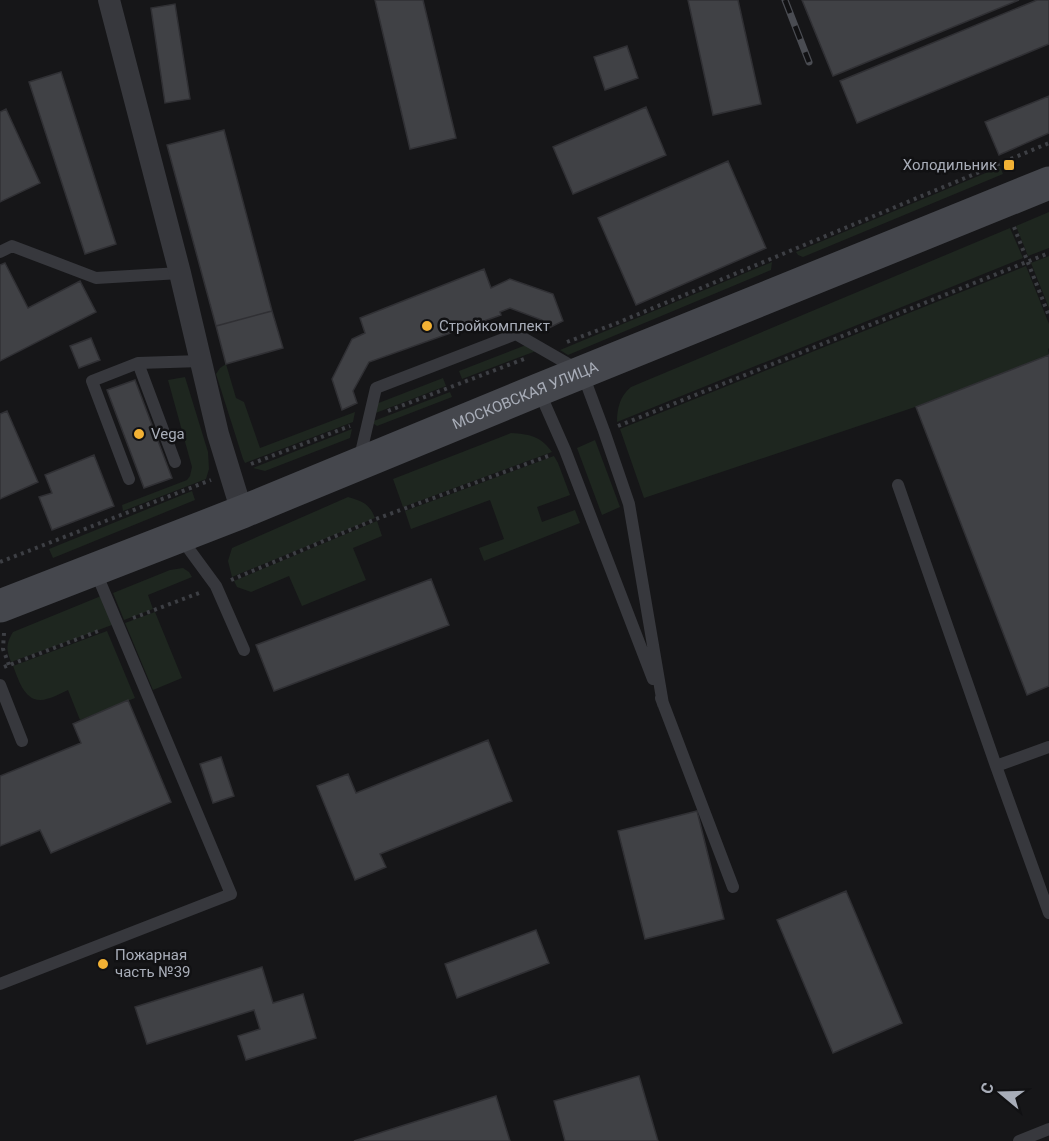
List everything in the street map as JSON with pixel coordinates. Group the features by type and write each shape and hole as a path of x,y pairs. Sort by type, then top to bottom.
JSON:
{"main road":[{"name":"МОСКОВСКАЯ УЛИЦА","path":"2,619 95,569 242,512 1049,183"}],"street":[{"path":"109,0 180,273 218,434 242,512"}],"lane":[{"path":"0,252 12,246 96,278 180,273"},
{"path":"358,465 376,388 516,334 582,372 629,504 663,704"},
{"path":"129,479 92,381 138,363 201,361"},
{"path":"138,363 175,462"},
{"path":"538,390 565,450 733,887"},
{"path":"898,485 1049,913"},
{"path":"180,537 216,586 244,650"},
{"path":"0,984 231,894 95,569"},
{"path":"0,685 22,741"},
{"path":"996,766 1049,747"},
{"path":"1019,1141 1049,1129"}],"path":[{"path":"1014,227 1049,316"},
{"path":"604,432 1049,252"},
{"path":"0,669 216,586 376,519 565,450"},
{"path":"2,619 3,649 9,665"}],"shaded area":[{"path":"1000,167 1003,174 803,257 796,252"},
{"path":"1049,212 1049,248 1028,256 1016,226"},
{"path":"1010,228 1023,258 617,422 620,403 624,394 631,387"},
{"path":"1049,256 1049,308 1031,263"},
{"path":"772,262 771,270 568,355 560,350"},
{"path":"1026,266 1049,324 1049,355 915,407 644,498 620,429"},
{"path":"526,345 536,351 462,379 459,371"},
{"path":"226,364 236,398 244,402 260,448 355,412 353,422 245,463 216,374"},
{"path":"185,377 208,452 209,469 206,479 123,511 122,505 187,480 190,476 192,467 168,380"},
{"path":"443,378 446,386 373,414 376,404"},
{"path":"450,392 452,397 377,426 371,422"},
{"path":"352,429 350,438 265,471 253,468"},
{"path":"511,433 534,437 543,442 552,452 403,507 393,479"},
{"path":"595,440 620,507 602,515 577,448"},
{"path":"554,456 570,495 537,507 542,522 575,510 580,523 484,561 479,548 504,539 490,500 411,529 405,511"},
{"path":"192,491 195,500 53,558 49,549"},
{"path":"348,497 365,504 375,518 232,577 228,561 232,548"},
{"path":"377,521 382,536 353,548 366,580 302,606 289,576 251,592 237,587 234,581"},
{"path":"183,568 192,577 148,595 153,609 124,620 113,593 170,570"},
{"path":"101,596 112,625 11,662 8,647 13,632"},
{"path":"155,612 182,678 153,690 125,623"},
{"path":"107,631 135,698 80,720 68,690 41,700 30,697 26,693 13,666"}],"building":[{"path":"375,0 423,0 456,138 410,149"},
{"path":"688,0 738,0 761,104 713,115"},
{"path":"802,0 1019,0 833,76"},
{"path":"1037,0 1049,0 1049,44 857,123 840,81"},
{"path":"175,4 190,99 165,103 151,8"},
{"path":"627,46 638,78 605,90 594,57"},
{"path":"61,72 116,244 85,254 29,82"},
{"path":"1049,96 1049,133 999,155 985,122"},
{"path":"646,107 666,155 573,194 553,147"},
{"path":"6,109 40,183 0,202 0,112"},
{"path":"224,130 272,311 216,326 167,145"},
{"path":"728,161 766,248 636,305 598,218"},
{"path":"5,263 28,308 80,281 96,312 0,361 0,265"},
{"path":"484,269 491,288 510,279 553,294 563,321 547,329 542,320 510,308 500,312 501,315 369,362 353,391 357,403 342,410 332,379 352,339 365,333 360,318"},
{"path":"272,311 283,348 226,364 216,326"},
{"path":"91,338 100,360 79,368 70,346"},
{"path":"1049,355 1049,686 1027,695 916,407"},
{"name":"Vega","path":"135,380 172,478 144,488 107,390"},
{"path":"7,411 38,482 0,499 0,414"},
{"path":"94,455 114,506 52,530 39,497 52,493 45,475"},
{"path":"431,579 449,625 274,691 256,645"},
{"path":"128,700 171,802 51,853 40,830 0,846 0,776 81,743 73,724"},
{"path":"488,740 512,801 380,854 386,867 355,880 317,786 348,774 356,793"},
{"path":"221,757 234,796 213,803 200,764"},
{"path":"697,811 724,919 645,939 618,831"},
{"path":"846,891 902,1023 833,1053 777,920"},
{"path":"536,930 549,963 457,998 445,964"},
{"path":"262,967 273,1003 303,994 316,1038 246,1060 238,1036 260,1029 254,1010 147,1044 135,1007"},
{"path":"639,1076 658,1141 565,1141 554,1101"},
{"path":"496,1096 510,1141 354,1141"}],"railway":[{"path":"785,0 809,62"}],"place":[{"name":"Холодильник","path":"1009,165"},
{"name":"Стройкомплект","path":"427,326"},
{"name":"Vega","path":"139,434"},
{"name":"Пожарная часть №39","path":"103,964"}]}
